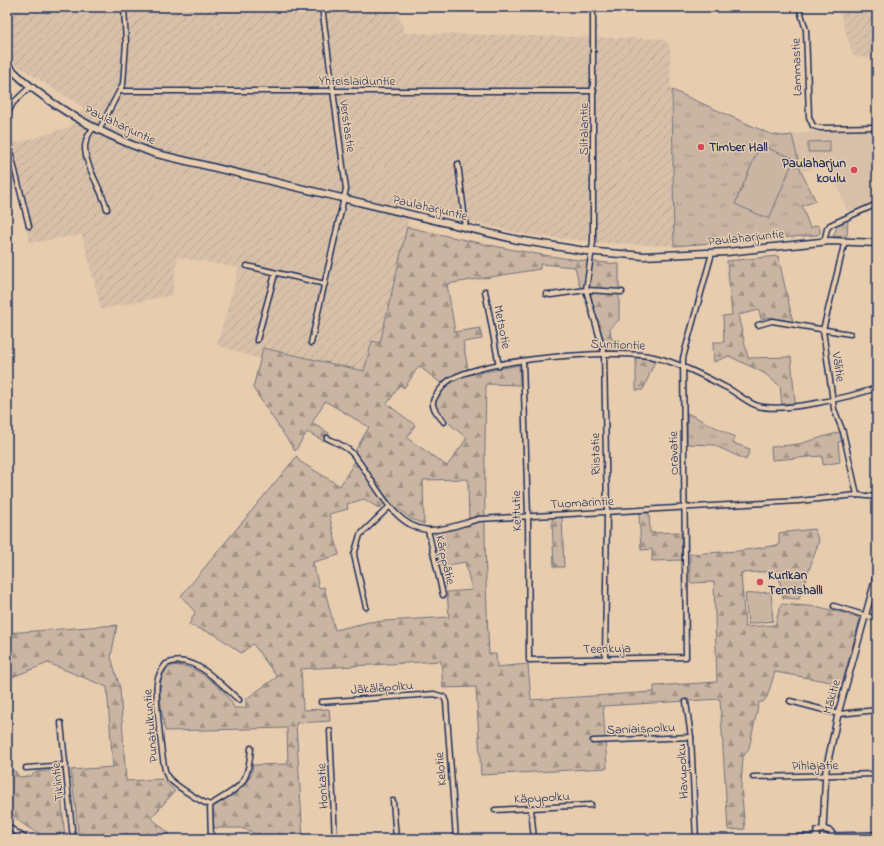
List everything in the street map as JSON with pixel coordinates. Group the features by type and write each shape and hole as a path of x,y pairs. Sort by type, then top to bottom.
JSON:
{"main road":[{"name":"Paulaharjuntie","path":"7,65 31,86 65,111 97,129 153,153 520,241 591,252 644,256 712,253 845,240 877,243"}],"street":[{"path":"107,209 104,196 94,180 86,152 85,141 97,129 120,91 125,72 126,43 124,7"},
{"name":"Verstastie","path":"312,343 345,200 346,189 322,7"},
{"name":"Siltalantie","path":"591,252 593,242 593,7"},
{"name":"Lammastie","path":"799,7 806,30 809,117 813,126 820,128 877,127"},
{"path":"7,115 13,103 31,86"},
{"name":"Yhteislaiduntie","path":"120,91 594,91"},
{"path":"7,139 29,226"},
{"path":"458,164 466,228"},
{"path":"824,242 827,229 830,225 877,204"},
{"name":"Välitie","path":"845,240 823,330 834,409 843,432 857,495"},
{"name":"Riistatie","path":"591,252 586,290 604,353 607,512 605,659"},
{"name":"Oravatie","path":"686,658 683,358 712,253"},
{"path":"247,266 275,274 325,284"},
{"path":"257,340 275,274"},
{"path":"546,294 551,295 586,290 622,292"},
{"name":"Metsotie","path":"485,291 499,366"},
{"path":"758,325 772,321 850,334"},
{"name":"Suntiontie","path":"444,422 432,408 431,403 434,396 452,377 464,372 523,361 567,355 604,353 634,354 654,357 683,368 729,389 758,406 781,408 833,400 877,388"},
{"name":"Kettutie","path":"523,361 528,516 529,660"},
{"path":"327,438 350,451 389,507 403,519 418,527 428,530"},
{"name":"Tuomarintie","path":"428,530 479,520 528,516 685,508 826,499 857,495 877,497"},
{"path":"366,607 354,555 360,535 389,507"},
{"name":"Kärppätie","path":"428,530 443,595"},
{"name":"Mäkitie","path":"823,828 825,776 839,714 877,574"},
{"path":"834,606 877,619"},
{"name":"Teerikuja","path":"529,660 686,658"},
{"name":"Punatulkuntie","path":"210,805 201,802 167,777 162,757 157,684 160,672 166,664 182,660 201,668 239,700"},
{"name":"Jäkäläpolku","path":"321,702 434,694 444,697"},
{"name":"Kelotie","path":"444,697 446,702 456,839"},
{"path":"790,701 839,714 877,710"},
{"name":"Havupolku","path":"686,702 691,738 696,839"},
{"name":"Tiklintie","path":"61,723 74,839"},
{"name":"Honkatie","path":"330,731 336,839"},
{"name":"Saniaispolku","path":"592,741 691,738"},
{"path":"211,839 210,805 230,793 244,782 249,771 251,748"},
{"path":"26,768 66,765"},
{"name":"Pihlajatie","path":"753,776 877,774"},
{"path":"393,801 396,839"},
{"name":"Käpypolku","path":"495,810 591,805"},
{"path":"531,809 534,839"},
{"path":"7,826 26,839"},
{"path":"769,839 804,837 816,839 818,831 823,828 830,831 832,838 876,837"}],"shaded area":[{"path":"7,7 395,7 405,33 663,39 670,46 674,246 605,243 528,235 409,208 407,227 380,343 372,341 364,371 263,348 260,359 217,345 239,268 178,257 172,295 101,309 82,235 30,243 7,155 7,146 70,127 84,108 7,59"},
{"path":"838,7 877,7 877,59 853,56"},
{"name":"Paulaharjun koulu","path":"877,130 877,201 848,213 828,162 818,165 814,169 801,172 792,135 804,132"}],"green space":[{"path":"672,90 770,134 783,136 792,135 801,172 816,201 802,206 810,228 817,225 820,229 820,233 817,235 674,246"},
{"path":"830,141 830,152 808,152 808,142"},
{"path":"760,145 794,159 769,219 735,204"},
{"path":"848,219 847,236 833,237 838,224"},
{"path":"407,227 539,254 592,262 619,264 619,320 610,328 611,337 617,345 627,346 629,352 607,351 591,298 591,289 580,287 575,267 540,264 540,269 447,284 455,332 480,328 482,339 463,342 469,375 519,365 520,385 486,384 485,519 489,654 496,654 497,667 528,664 531,700 654,692 654,686 717,682 714,582 690,583 690,554 739,551 779,545 779,533 814,529 819,541 799,599 783,598 778,571 741,573 745,627 775,625 781,604 819,607 855,616 860,619 842,684 775,672 767,697 763,702 759,702 749,748 743,757 741,787 745,829 728,830 720,699 603,706 607,768 481,775 476,687 443,688 441,661 301,669 303,710 329,709 330,721 296,723 303,839 262,839 250,831 241,828 214,828 212,806 244,785 251,773 253,765 288,764 287,728 165,731 160,689 162,677 168,668 178,665 201,673 222,691 230,700 234,708 246,708 246,699 277,677 253,644 241,653 216,635 189,625 195,612 181,596 297,456 299,461 340,486 358,456 355,451 369,427 325,401 312,423 329,433 324,441 307,432 295,451 253,388 263,348 364,371 372,341 380,343","holes":["419,366 446,387 436,400 438,410 447,421 467,438 447,466 407,438 415,425 387,404 400,385 404,388","468,479 469,525 435,533 442,566 465,562 472,590 447,592 449,617 369,622 335,630 324,587 319,588 313,562 339,555 329,514 348,509 347,504 364,499 380,509 386,499 411,519 424,524 423,480"]},
{"path":"778,256 793,322 771,317 761,319 759,310 738,315 748,358 791,357 795,403 782,404 780,386 764,373 729,356 714,362 713,342 724,342 723,316 732,315 727,261"},
{"path":"636,357 655,361 643,390 636,390"},
{"path":"687,413 735,437 733,443 750,449 746,460 714,445 687,444"},
{"path":"840,432 843,441 838,442 840,462 823,465 822,456 772,460 771,447 799,444"},
{"path":"639,513 649,513 650,533 681,532 682,560 652,561 652,549 641,550"},
{"path":"552,517 562,517 564,567 554,567"},
{"path":"771,592 773,621 748,624 745,594"},
{"path":"117,625 111,657 120,688 126,781 162,779 175,791 151,818 170,834 79,839 71,770 113,767 107,687 48,663 7,679 7,633"},
{"path":"59,770 65,839 48,837 40,834 19,821 7,809 7,771 15,771 19,777 31,776 36,772"}],"place":[{"name":"Timber Hall","path":"701,147"},
{"name":"Paulaharjun koulu","path":"854,170"},
{"name":"Kurikan Tennishalli","path":"760,582"}]}
